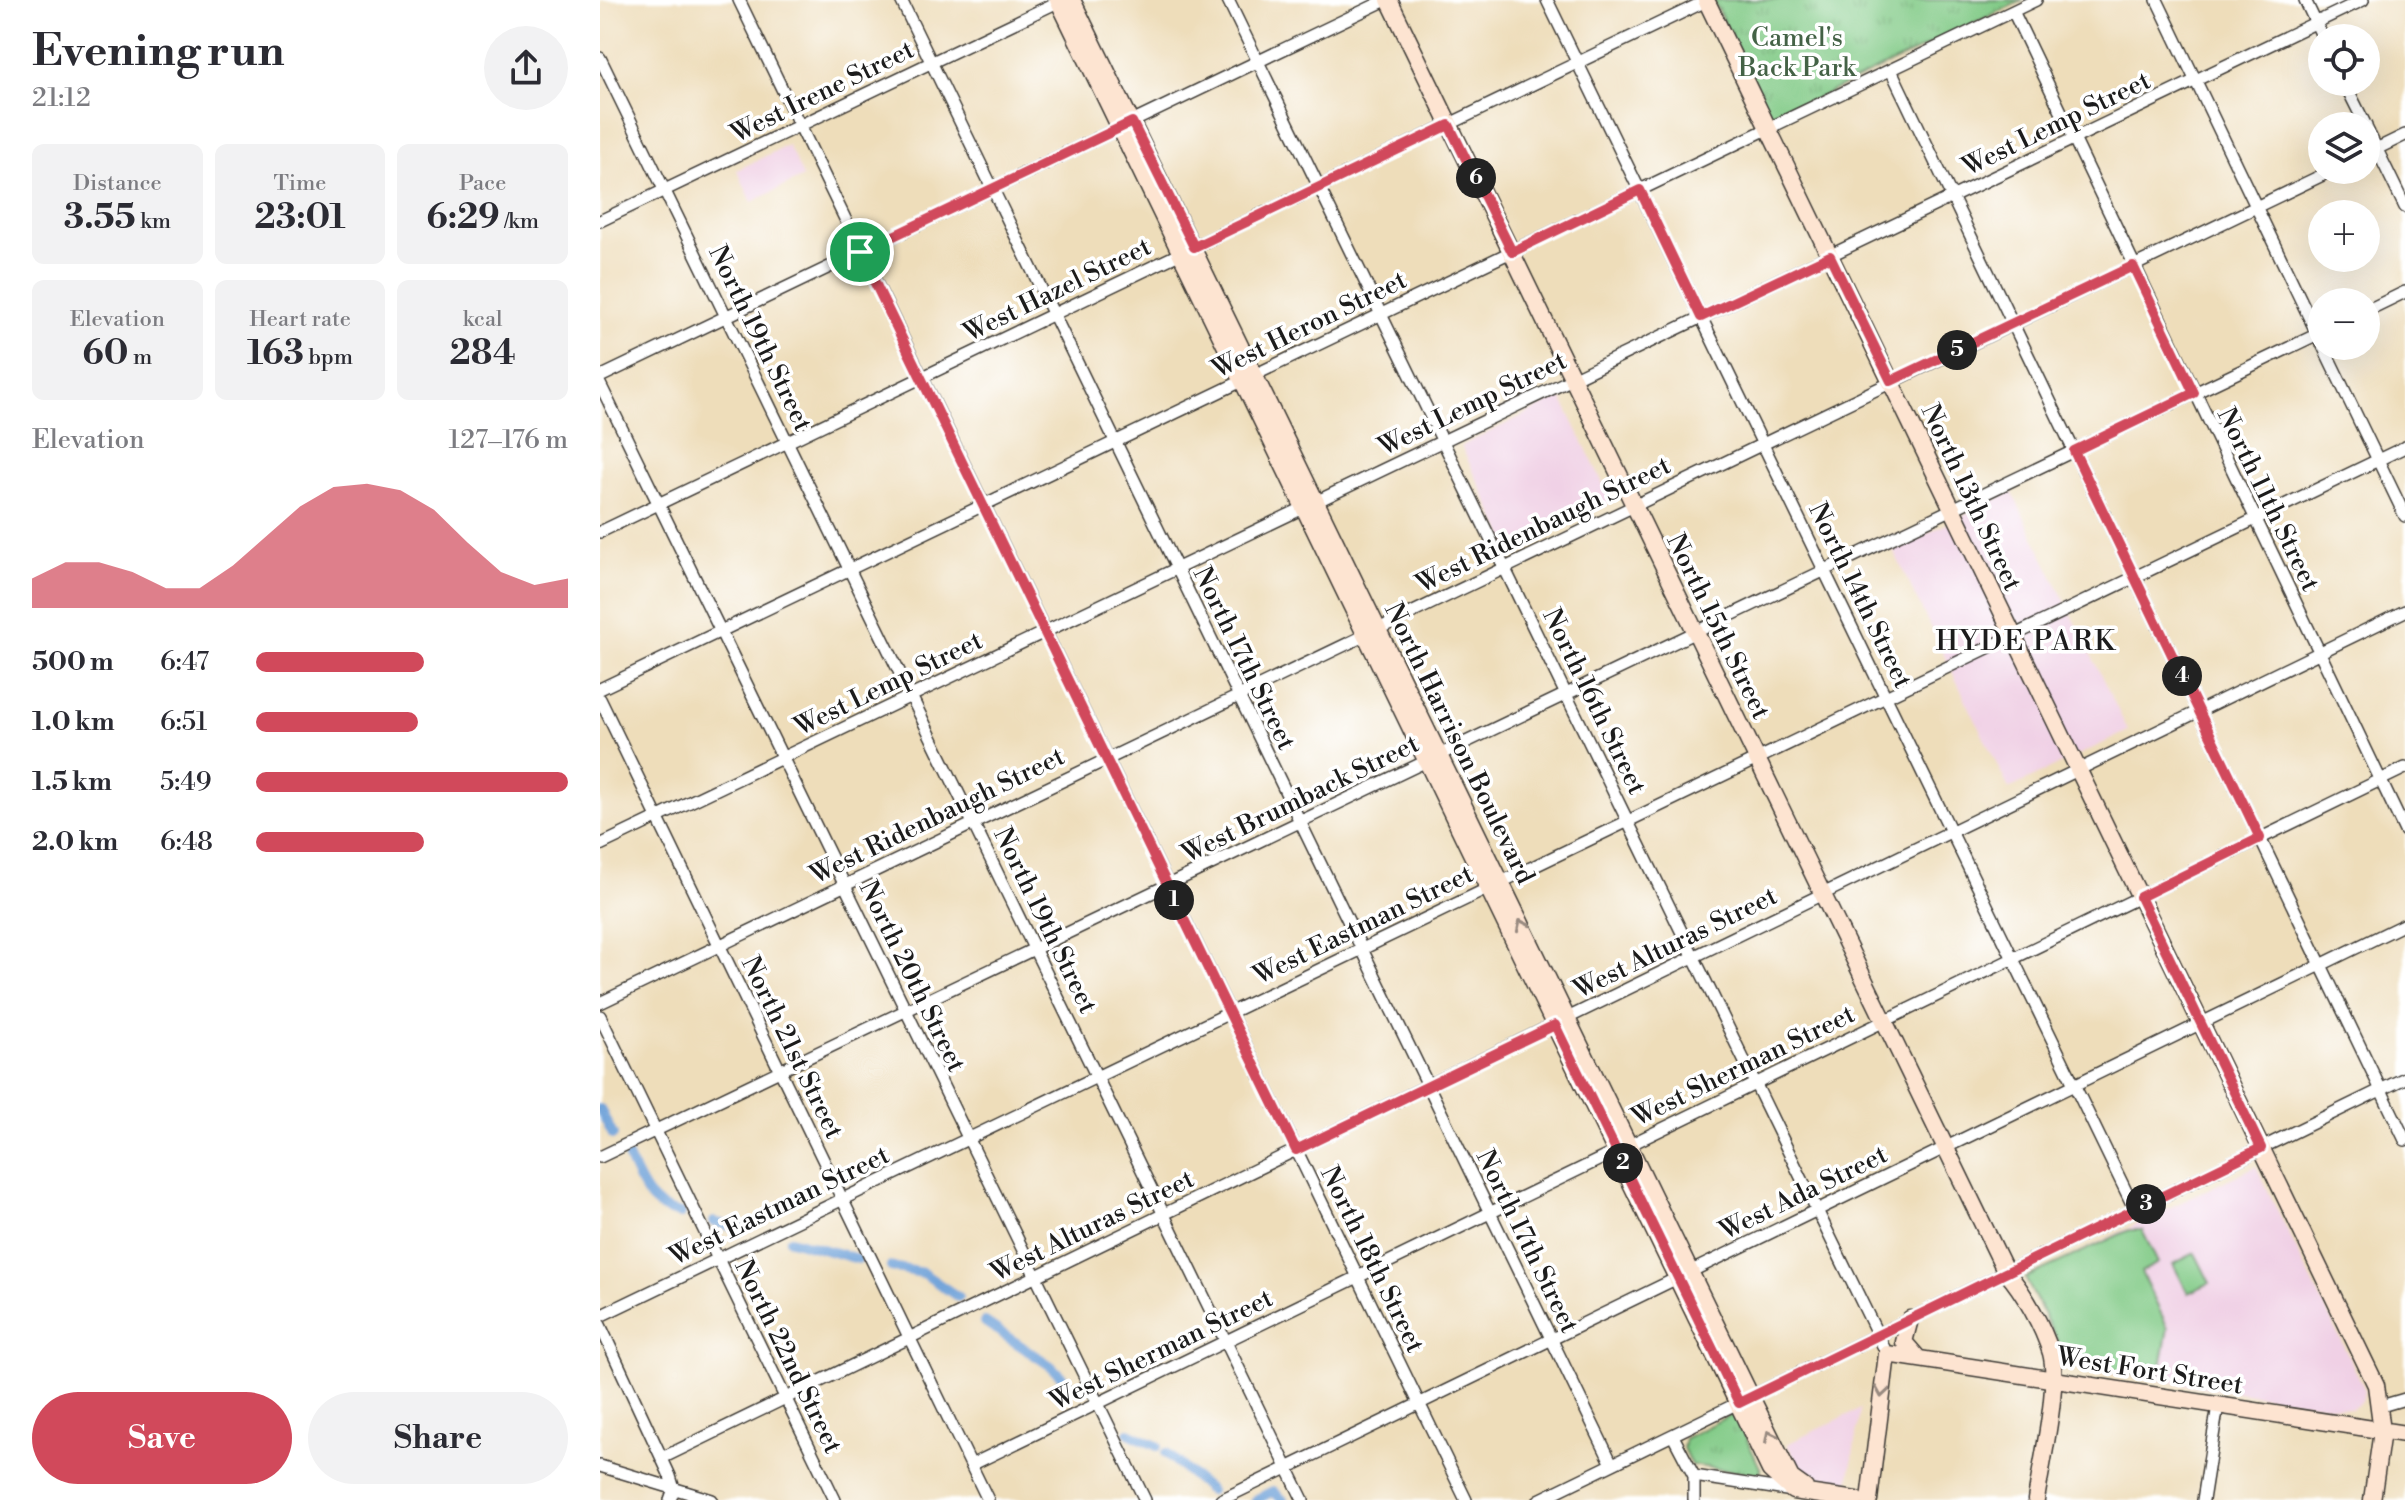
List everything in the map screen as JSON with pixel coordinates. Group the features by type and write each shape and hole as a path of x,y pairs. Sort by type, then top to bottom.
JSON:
{"street":[{"name":"North 18th Street","path":"739,0 981,506 1466,1500"},
{"name":"North 17th Street","path":"901,0 1612,1464"},
{"name":"West Irene Street","path":"600,221 1063,0"},
{"name":"North Harrison Boulevard","path":"1063,0 1745,1400 1791,1478 1817,1494"},
{"name":"North 16th Street","path":"1228,0 1887,1354"},
{"path":"600,377 1387,0"},
{"name":"North 15th Street","path":"1387,0 2006,1272 2008,1289 2053,1378"},
{"name":"North 14th Street","path":"1547,0 2135,1210"},
{"name":"West Heron Street","path":"600,689 2036,0"},
{"path":"2157,0 2308,313"},
{"path":"2305,0 2316,23"},
{"name":"West Lemp Street","path":"600,845 2363,0"},
{"name":"West Hazel Street","path":"600,532 1706,1"},
{"name":"North 13th Street","path":"1706,1 2376,1385 2382,1431 2372,1500"},
{"name":"North 11th Street","path":"2013,11 2405,831"},
{"name":"North 19th Street","path":"600,58 1303,1500"},
{"path":"1891,70 2405,1140"},
{"path":"2380,148 2405,135"},
{"path":"2380,167 2405,207"},
{"name":"West Ridenbaugh Street","path":"600,1003 973,821 2308,182"},
{"path":"2380,304 2405,292"},
{"name":"West Brumback Street","path":"600,1157 2194,393 2308,345"},
{"path":"2331,360 2405,516"},
{"name":"North 20th Street","path":"600,384 1145,1500"},
{"name":"West Eastman Street","path":"600,1316 2405,447"},
{"name":"West Alturas Street","path":"662,1458 2405,611"},
{"name":"North 21st Street","path":"600,699 988,1500"},
{"name":"West Sherman Street","path":"971,1465 2405,768"},
{"name":"West Ada Street","path":"1221,1500 2405,924"},
{"name":"North 22nd Street","path":"600,1016 835,1500"},
{"path":"1539,1500 2405,1078"},
{"path":"1910,1319 1904,1342 1919,1359"},
{"path":"600,1325 662,1458 672,1494"},
{"path":"1869,1500 1887,1354"},
{"name":"West Fort Street","path":"1887,1354 2405,1434"},
{"path":"2036,1500 2053,1378"},
{"path":"2381,1406 2405,1399"},
{"name":"North Harrison Boulevard","path":"1745,1400 1770,1470 1793,1491"},
{"path":"2203,1500 2218,1405"},
{"path":"1694,1476 1858,1500 1876,1429"},
{"path":"1673,1436 1694,1476 1694,1500"},
{"path":"600,1466 672,1494 712,1500"}],"shaded area":[{"path":"788,145 803,177 752,202 737,170"},
{"path":"1561,397 1612,502 1511,550 1461,446"},
{"path":"2012,492 2128,731 2009,789 1893,550"},
{"path":"2256,1166 2365,1390 2362,1401 2352,1409 2069,1367 2025,1278"},
{"path":"1860,1409 1849,1482 1804,1475 1787,1444"}],"green space":[{"name":"Camel's Back Park","path":"1713,0 2023,0 1772,120"},
{"path":"2129,1230 2142,1230 2158,1263 2141,1272 2168,1328 2159,1378 2069,1364 2025,1278"},
{"path":"2195,1253 2210,1283 2188,1293 2173,1264"},
{"path":"1730,1415 1736,1416 1761,1470 1759,1475 1691,1465 1683,1448 1685,1438"}],"waterway":[{"path":"600,1109 613,1135"},
{"path":"628,1157 653,1201 681,1214"},
{"path":"714,1222 741,1229"},
{"path":"790,1240 858,1259"},
{"path":"891,1267 923,1273 958,1297"},
{"path":"985,1322 1051,1366 1068,1383"},
{"path":"1129,1433 1157,1446"},
{"path":"1166,1453 1210,1491"},
{"path":"1255,1500 1273,1491 1283,1500"}],"district":[{"name":"HYDE PARK","path":"2026,640"}],"route":[{"path":"1132,122 1194,247 1449,125 1512,252 1640,190 1701,317 1830,256 1891,381 2133,266 2194,393 2074,451 2260,838 2140,897 2261,1148 1739,1403 1555,1025 1296,1150 860,252 1132,122"}]}
